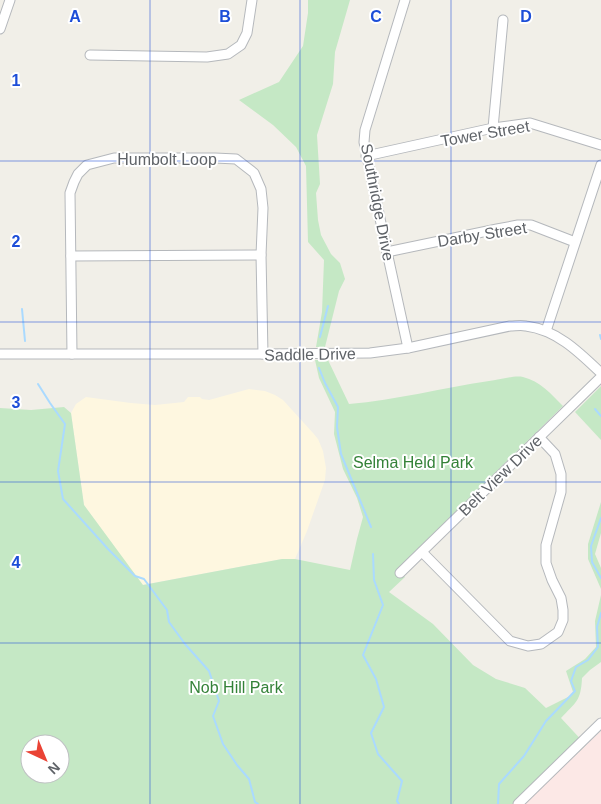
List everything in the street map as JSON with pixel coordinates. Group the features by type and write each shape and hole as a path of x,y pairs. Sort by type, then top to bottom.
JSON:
{"street":[{"path":"0,29 10,0"},
{"path":"90,55 207,58 228,54 241,45 247,33 252,0"},
{"name":"Southridge Drive","path":"404,0 365,130 364,142 408,348"},
{"path":"493,128 503,20"},
{"name":"Tower Street","path":"366,156 493,128 530,122 601,145"},
{"name":"Humbolt Loop","path":"72,354 70,193 78,174 87,164 114,158 215,158 236,159 254,173 261,189 263,208 261,255 263,354"},
{"path":"546,331 601,166"},
{"name":"Darby Street","path":"387,252 518,225 531,225 575,242"},
{"path":"71,256 261,255"},
{"name":"Saddle Drive","path":"0,354 370,353 408,348 510,326 526,326 546,331 567,342 601,373"},
{"name":"Belt View Drive","path":"400,573 601,377"},
{"path":"422,552 510,641 528,646 541,644 558,632 563,620 563,610 561,598 546,563 546,544 561,492 561,474 556,454 540,437"},
{"path":"518,804 601,723"}],"shaded area":[{"path":"249,389 265,391 283,400 318,439 323,451 326,468 325,480 295,559 282,559 142,585 84,505 71,413 76,404 86,397 155,405 184,402 188,397 200,397 209,400"},
{"path":"601,731 601,804 524,804 572,758"}],"green space":[{"path":"308,0 350,0 335,52 333,84 317,135 320,184 316,193 318,220 321,235 331,254 340,263 345,279 339,291 325,347 316,347 322,312 324,260 308,242 306,166 296,147 273,125 239,100 279,82 303,46"},
{"name":"Nob Hill Park","path":"315,360 328,360 349,404 384,400 511,377 523,377 540,385 563,406 397,569 405,577 389,592 433,624 473,665 496,679 525,688 546,708 570,696 573,692 566,671 585,659 596,647 595,621 601,595 601,662 582,678 577,701 561,718 586,745 524,804 0,804 0,408 31,410 64,407 71,413 84,505 143,585 282,559 295,559 350,570 363,517 357,498 343,469 334,434 335,412 319,378"},
{"path":"601,386 601,440 575,412"},
{"path":"601,502 601,533 595,554 601,568 601,589 588,559 588,544"}],"waterway":[{"path":"320,337 328,306"},
{"path":"22,309 25,341"},
{"path":"600,335 601,339"},
{"path":"319,368 338,407 337,427 341,454 371,527"},
{"path":"38,384 65,424 58,471 63,499 135,576 144,579 167,610 169,622 185,644 209,671 219,701 213,716 223,744 249,779 255,802 258,804"},
{"path":"595,409 601,416"},
{"path":"601,518 591,546 592,562 601,578"},
{"path":"373,554 374,580 383,605 363,655 376,679 384,707 371,733 378,754 402,781 397,801 399,804"},
{"path":"498,804 499,784 524,756 546,721 575,691 571,681 576,667 588,660 598,647 597,627 601,613"}],"park label":[{"name":"Selma Held Park","path":"413,462"}]}
